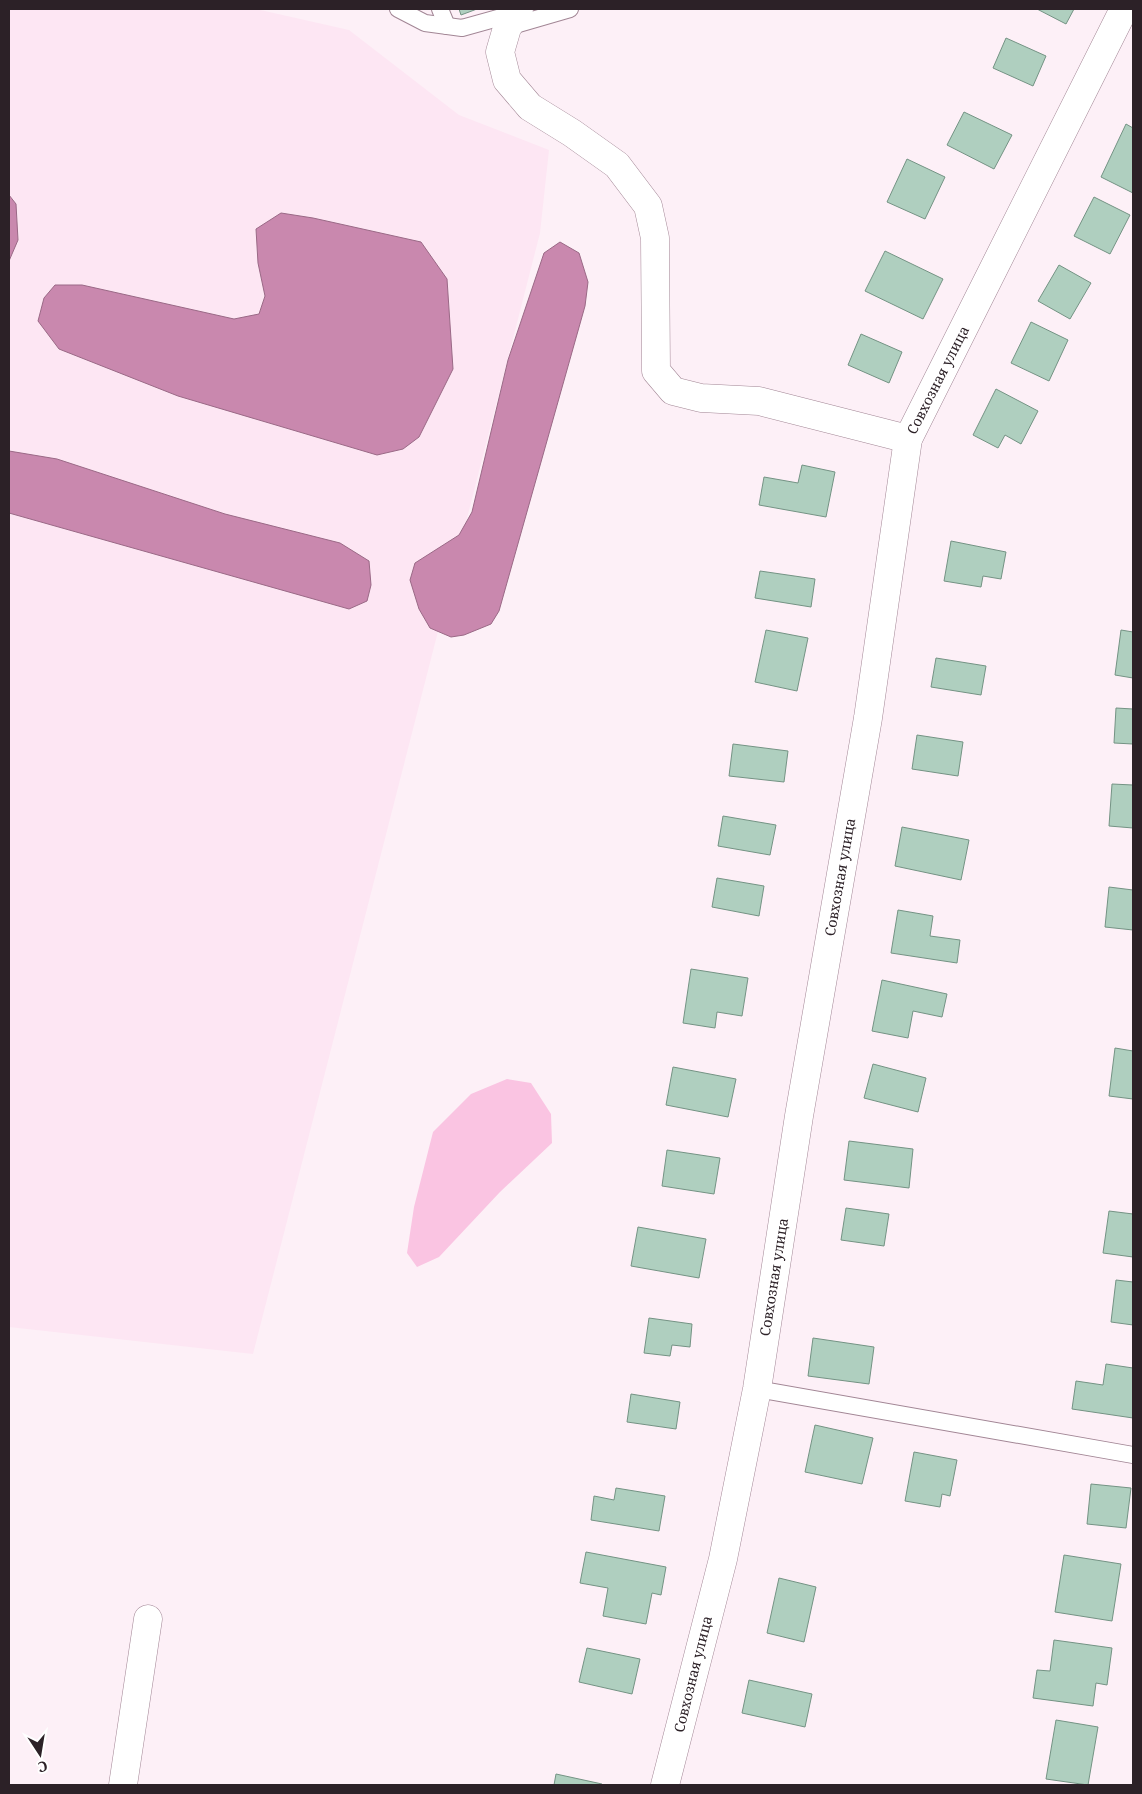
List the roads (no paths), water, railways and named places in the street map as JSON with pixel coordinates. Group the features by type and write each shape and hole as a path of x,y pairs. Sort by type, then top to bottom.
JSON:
{"street":[{"name":"Совхозная улица","path":"665,1785 723,1559 757,1389 798,1116 868,718 908,439 1124,9"},
{"path":"514,16 500,52 507,80 530,107 572,133 617,165 648,206 655,238 656,371 673,391 701,398 759,401 908,439"},
{"path":"123,1785 148,1619"}],"lane":[{"path":"398,9 425,23 462,28 514,16 570,9"},
{"path":"440,9 447,26"},
{"path":"757,1389 1133,1455"}]}
